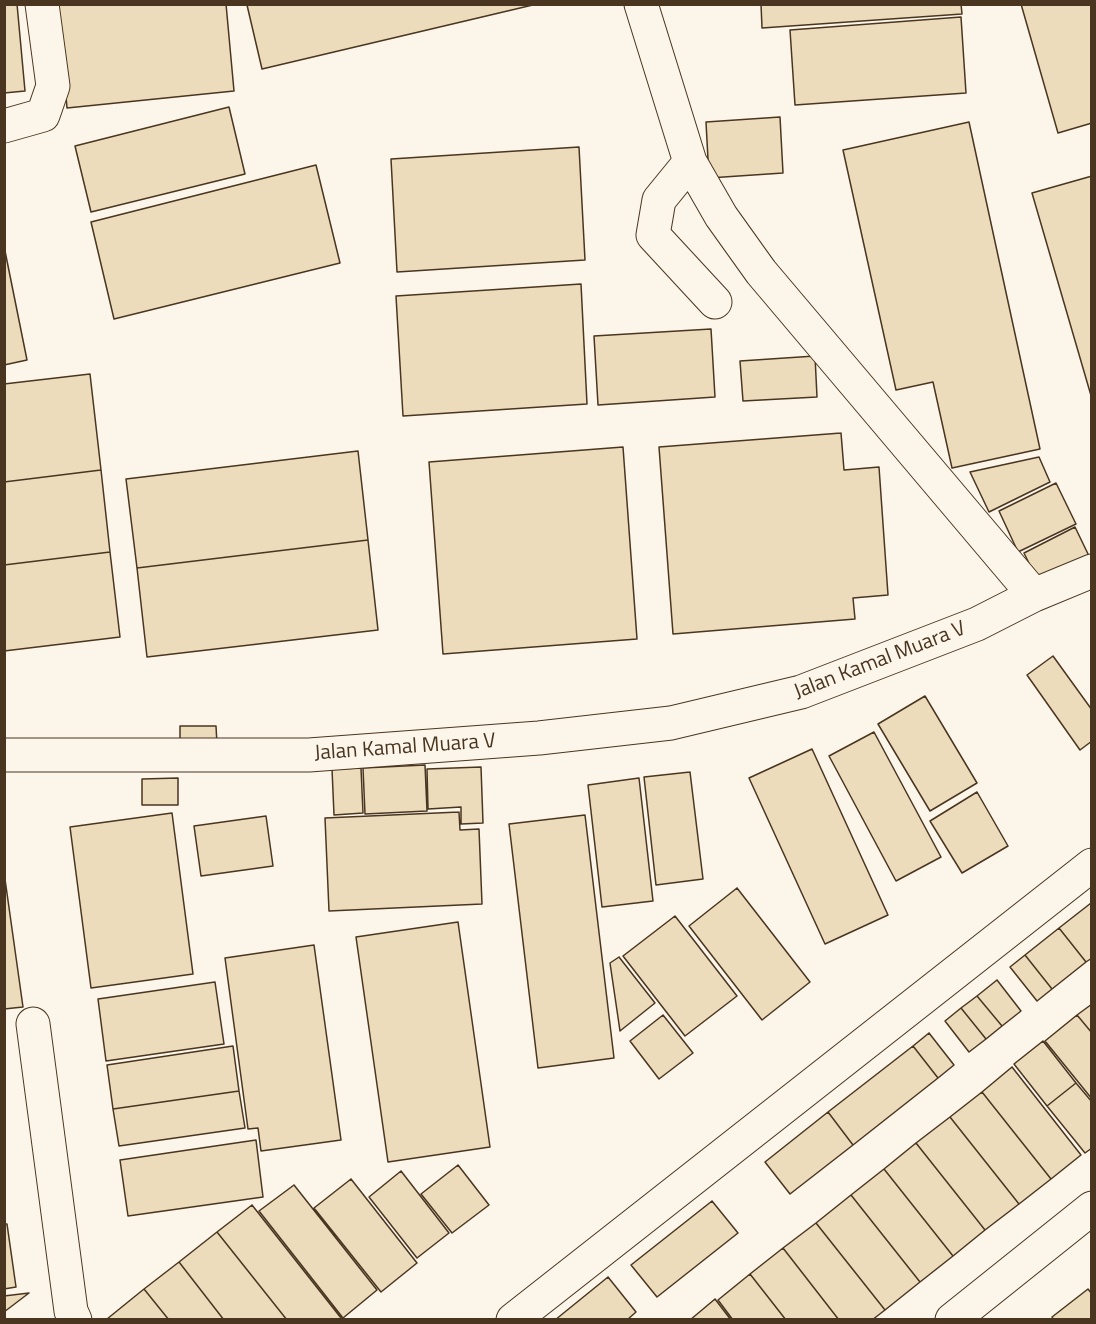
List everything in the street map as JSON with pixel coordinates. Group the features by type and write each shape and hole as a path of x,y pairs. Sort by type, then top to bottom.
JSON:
{"street":[{"path":"4,126 43,115 53,86 42,4"},
{"path":"641,4 690,162 721,216 761,272 1034,595"},
{"path":"690,162 659,200 653,235 715,302"},
{"name":"Jalan Kamal Muara V","path":"4,755 309,755 539,738 671,723 801,692 977,624 1034,595 1092,571"},
{"path":"513,1320 1092,864"},
{"path":"33,1024 69,1317"},
{"path":"952,1320 1092,1208"}],"building":[{"path":"4,4 17,4 25,91 4,93"},
{"path":"58,4 226,4 234,91 67,108"},
{"path":"242,4 537,4 262,69 247,5"},
{"path":"761,4 961,4 962,14 762,28"},
{"path":"1021,4 1092,4 1092,123 1058,133"},
{"path":"961,17 966,93 795,105 790,30"},
{"path":"229,107 245,174 91,212 75,146"},
{"path":"780,117 783,173 709,178 706,122"},
{"path":"969,122 1040,449 952,468 933,382 896,390 843,150"},
{"path":"579,147 585,260 397,272 391,159"},
{"path":"316,165 340,263 114,319 91,222"},
{"path":"1092,176 1092,399 1032,193"},
{"path":"4,246 27,360 4,365"},
{"path":"581,284 587,404 403,416 396,296"},
{"path":"711,329 715,397 598,405 594,336"},
{"path":"815,356 817,397 743,401 740,361"},
{"path":"90,374 101,470 4,482 4,384"},
{"path":"841,433 844,470 879,467 888,595 853,598 855,619 673,634 659,447"},
{"path":"623,447 637,639 443,654 429,462"},
{"path":"358,451 368,540 137,568 126,479"},
{"path":"1039,457 1050,482 989,512 970,472"},
{"path":"101,470 110,552 4,565 4,482"},
{"path":"1056,483 1076,524 1018,552 999,511"},
{"path":"1075,527 1089,556 1038,582 1024,553"},
{"path":"368,540 378,630 147,657 137,568"},
{"path":"110,552 120,637 4,651 4,565"},
{"path":"1053,656 1092,710 1092,741 1080,750 1027,675"},
{"path":"925,696 977,783 930,811 878,724"},
{"path":"180,726 216,726 217,744 180,745"},
{"path":"874,732 941,857 896,881 829,756"},
{"path":"812,749 888,915 825,944 749,778"},
{"path":"425,765 427,811 365,814 363,768"},
{"path":"481,767 483,823 461,824 461,807 428,809 427,769"},
{"path":"361,768 363,813 334,815 332,769"},
{"path":"690,772 703,879 656,885 644,777"},
{"path":"178,778 178,805 142,805 142,779"},
{"path":"639,778 653,901 602,907 588,785"},
{"path":"977,792 1008,846 962,873 930,821"},
{"path":"459,812 460,830 479,829 482,904 329,911 325,818"},
{"path":"172,813 193,974 91,988 70,827"},
{"path":"585,815 614,1058 538,1068 509,824"},
{"path":"266,816 273,866 201,876 194,826"},
{"path":"4,872 23,1007 4,1009"},
{"path":"737,888 810,982 762,1020 689,926"},
{"path":"1091,903 1092,958 1086,962 1059,928"},
{"path":"675,916 737,996 685,1036 623,956"},
{"path":"458,922 490,1147 388,1162 356,937"},
{"path":"1059,928 1086,962 1052,989 1025,955"},
{"path":"314,945 341,1140 261,1151 258,1128 248,1129 225,958"},
{"path":"1025,955 1052,989 1037,1001 1010,967"},
{"path":"619,957 655,1003 620,1031 610,963"},
{"path":"997,980 1021,1011 1002,1026 977,996"},
{"path":"215,982 224,1044 106,1061 98,999"},
{"path":"977,996 1002,1026 986,1039 961,1008"},
{"path":"1092,1004 1092,1033 1077,1015"},
{"path":"961,1008 986,1039 969,1052 945,1021"},
{"path":"663,1015 693,1053 659,1079 630,1041"},
{"path":"1077,1015 1092,1033 1092,1099 1045,1041"},
{"path":"929,1033 954,1065 938,1078 913,1046"},
{"path":"1043,1041 1076,1083 1047,1106 1014,1064"},
{"path":"233,1046 239,1091 113,1109 107,1065"},
{"path":"913,1046 938,1078 853,1145 828,1112"},
{"path":"1012,1067 1081,1155 1051,1179 982,1092"},
{"path":"1076,1083 1092,1102 1092,1148 1085,1153 1047,1106"},
{"path":"239,1091 245,1128 119,1146 113,1109"},
{"path":"982,1092 1051,1179 1019,1204 950,1117"},
{"path":"828,1112 853,1145 790,1194 765,1162"},
{"path":"950,1117 1019,1204 985,1230 916,1143"},
{"path":"256,1140 263,1197 128,1216 120,1160"},
{"path":"916,1143 985,1230 953,1256 884,1169"},
{"path":"458,1165 489,1205 452,1233 421,1194"},
{"path":"884,1169 953,1256 920,1282 851,1195"},
{"path":"401,1171 449,1233 417,1258 369,1197"},
{"path":"351,1179 417,1263 381,1292 314,1208"},
{"path":"294,1185 377,1290 343,1318 259,1211"},
{"path":"851,1195 920,1282 885,1310 816,1223"},
{"path":"712,1201 738,1233 657,1297 631,1265"},
{"path":"252,1205 341,1318 340,1320 287,1320 217,1232"},
{"path":"816,1223 885,1310 872,1320 839,1320 783,1248"},
{"path":"4,1224 7,1224 16,1287 4,1289"},
{"path":"217,1232 287,1320 224,1320 179,1262"},
{"path":"783,1248 839,1320 786,1320 750,1274"},
{"path":"179,1262 224,1320 169,1320 144,1289"},
{"path":"750,1274 786,1320 733,1320 718,1300"},
{"path":"608,1277 636,1312 627,1320 555,1320"},
{"path":"144,1289 169,1320 107,1320 107,1319"},
{"path":"1088,1289 1092,1294 1092,1320 1054,1320 1052,1317"},
{"path":"29,1293 4,1312 4,1296"},
{"path":"715,1299 731,1320 690,1320"}]}
